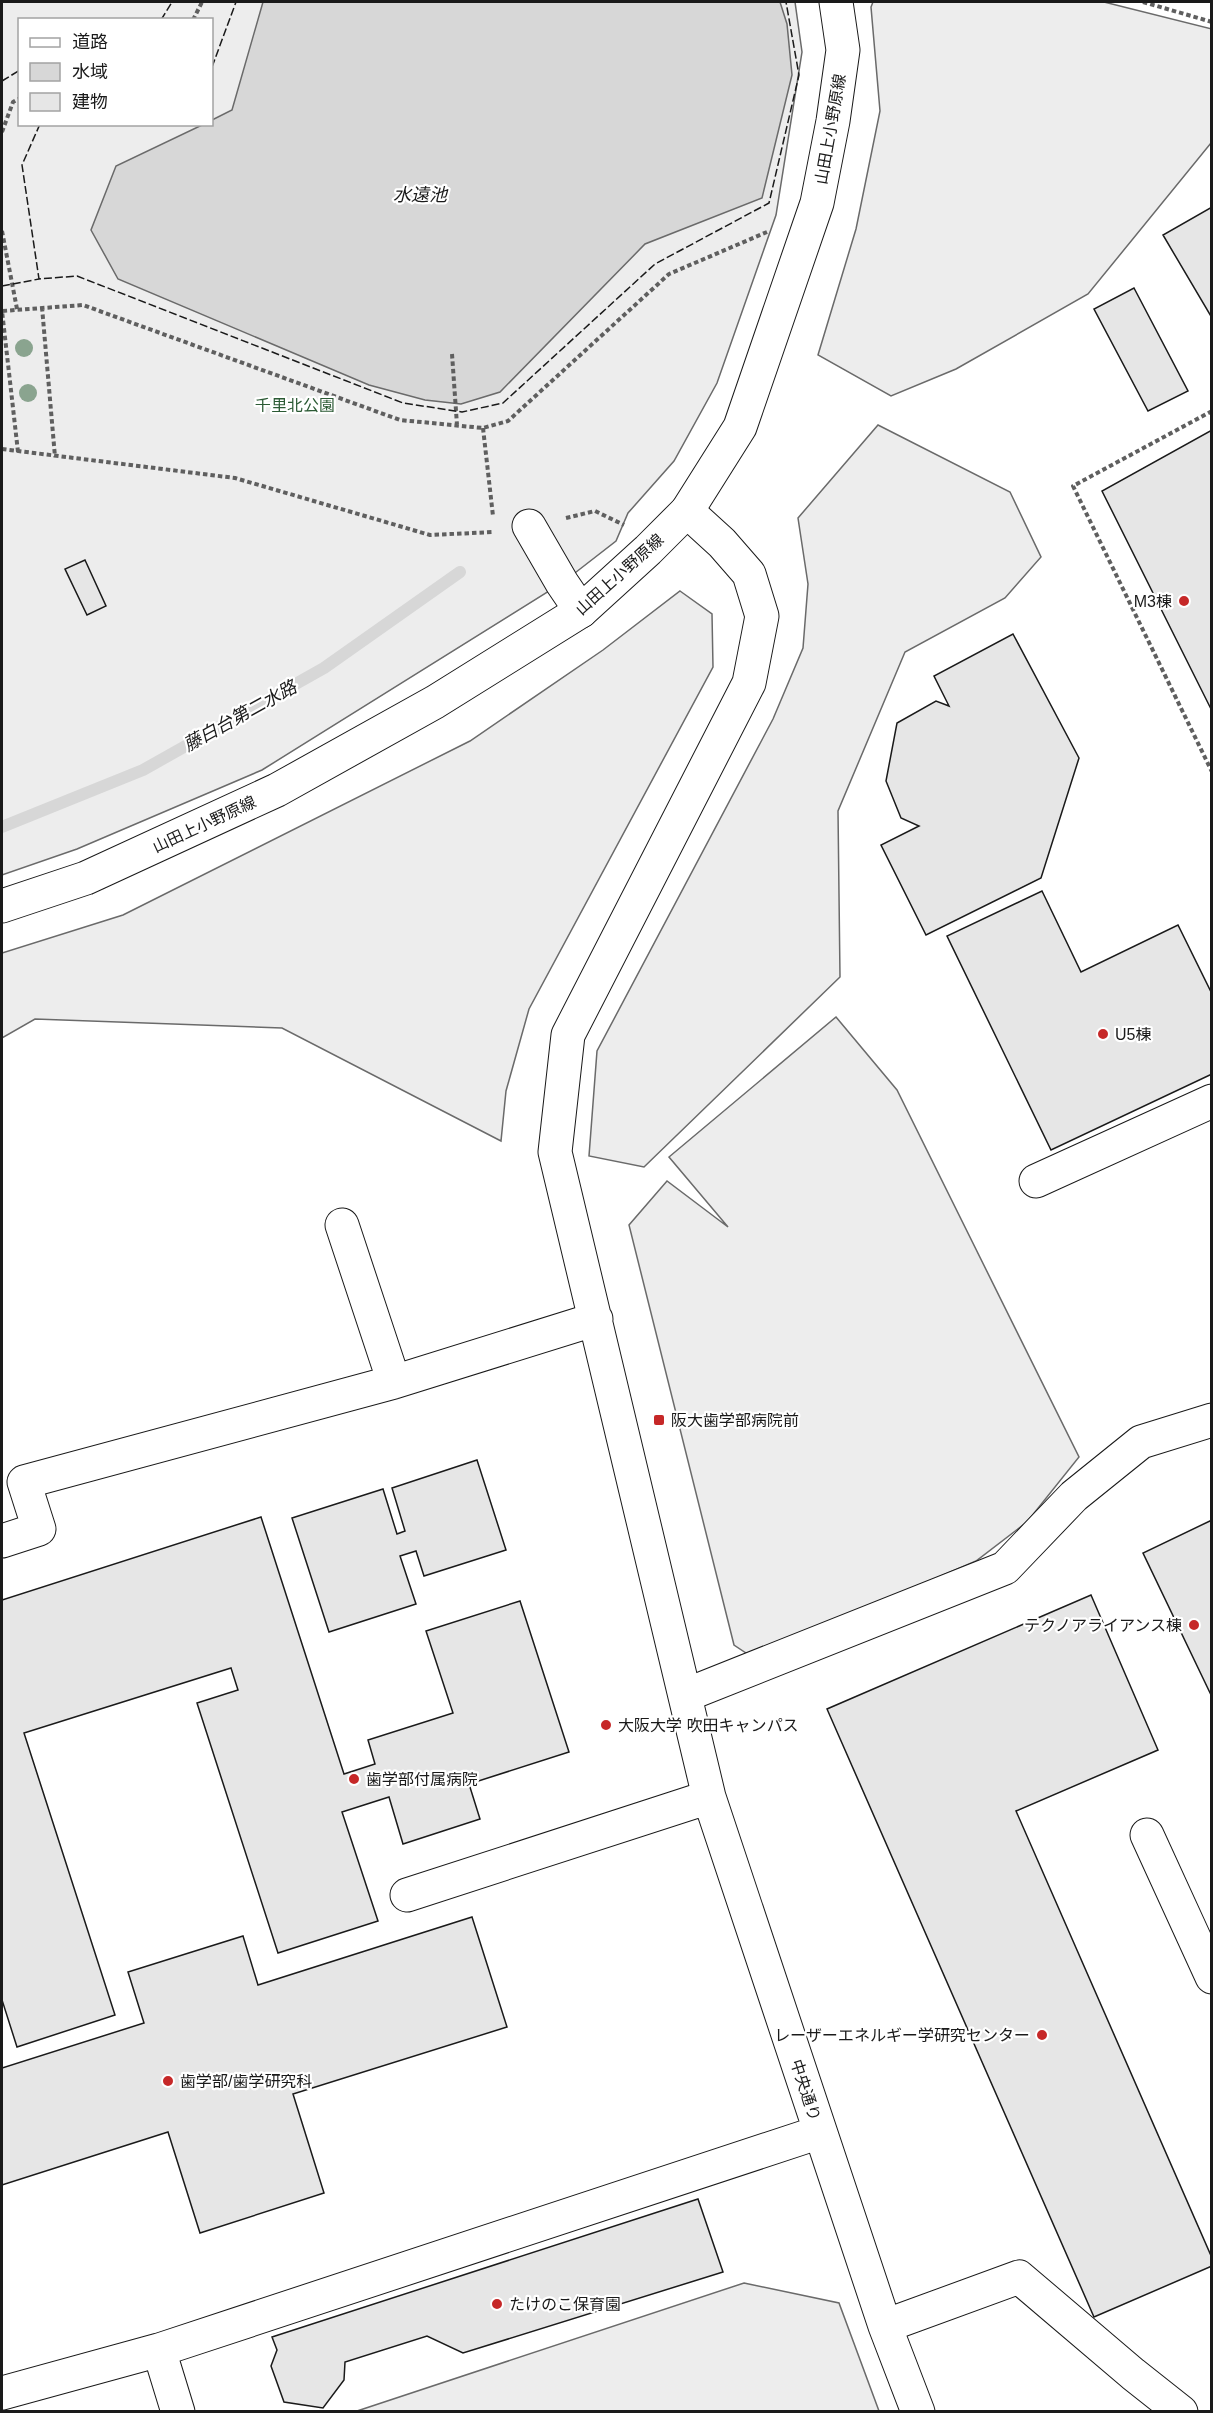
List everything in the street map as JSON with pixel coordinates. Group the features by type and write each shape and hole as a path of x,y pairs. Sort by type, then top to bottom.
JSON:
{"main road":[{"name":"山田上小野原線","path":"2,906 87,878 277,790 435,702 581,611 687,511 740,427 817,203 834,121 843,50 836,2"},
{"name":"中央通り","path":"687,511 722,543 749,574 762,616 749,683 568,1035 555,1152 709,1797 885,2326 918,2412"},
{"path":"529,526 581,611"},
{"path":"1036,1181 1212,1101"},
{"path":"342,1226 394,1382"},
{"path":"2,1541 39,1529 24,1482 394,1382 596,1319"},
{"path":"686,1695 1005,1568 1074,1496 1141,1442 1212,1420"},
{"path":"407,1895 709,1797"},
{"path":"1147,1835 1212,1977"},
{"path":"2,2393 159,2350 820,2132"},
{"path":"885,2326 1019,2277 1181,2412"},
{"path":"159,2350 178,2412"}],"path":[{"path":"194,18 202,2"},
{"path":"1143,2 1212,22"},
{"path":"2,132 13,102 18,99"},
{"path":"2,231 17,309"},
{"path":"18,452 2,311 83,305 400,420 483,428 508,420 669,273 768,231"},
{"path":"42,307 55,457"},
{"path":"452,354 457,425"},
{"path":"1212,411 1073,486 1212,772"},
{"path":"483,428 494,532"},
{"path":"2,449 235,478 430,535 494,532 595,511 627,526"}],"shaded area":[{"name":"千里北公園","path":"2,2 795,2 802,52 776,215 717,383 674,461 628,513 616,541 562,583 262,770 77,849 2,875"},
{"path":"873,2 1104,2 1212,29 1211,143 1088,294 956,369 891,396 818,355 856,229 880,111 871,7"},
{"path":"878,425 1010,492 1041,557 1005,598 905,652 838,811 840,977 644,1167 589,1156 597,1051 773,719 803,648 808,584 798,518"},
{"path":"680,591 712,614 713,667 529,1009 506,1091 501,1141 282,1028 35,1019 2,1038 2,953 123,915 470,741 603,650"},
{"path":"836,1017 897,1090 1079,1457 1027,1522 976,1561 752,1657 734,1645 629,1225 667,1181 728,1227 669,1157"},
{"path":"744,2283 839,2303 879,2411 357,2411"}],"water":[{"name":"水遠池","path":"263,2 780,2 787,24 792,75 762,198 645,244 500,392 461,404 425,400 369,385 118,279 91,230 116,166 200,126 213,126 213,120 232,110"}],"building":[{"path":"1212,207 1212,318 1163,235"},
{"path":"1134,288 1188,391 1148,411 1094,309"},
{"name":"M3棟","path":"1212,430 1212,711 1102,491"},
{"path":"85,560 106,606 87,615 65,569"},
{"path":"1013,634 1079,758 1041,878 926,935 881,845 919,826 901,818 886,781 897,723 936,701 949,706 934,676"},
{"name":"U5棟","path":"1042,891 1081,972 1178,925 1212,994 1212,1074 1051,1150 947,936"},
{"path":"477,1460 506,1550 424,1576 416,1551 400,1556 416,1604 329,1632 292,1518 383,1489 397,1534 405,1531 392,1488"},
{"name":"歯学部付属病院","path":"261,1517 344,1774 375,1764 368,1740 453,1713 426,1631 520,1601 569,1752 469,1784 480,1819 403,1844 389,1797 342,1812 378,1921 278,1953 197,1703 238,1690 231,1668 24,1733 115,2015 17,2047 2,2000 2,1600"},
{"name":"テクノアライアンス棟","path":"1212,1520 1212,1697 1143,1553"},
{"name":"レーザーエネルギー学研究センター","path":"1091,1595 1158,1750 1016,1811 1212,2258 1212,2266 1094,2317 827,1709"},
{"name":"歯学部/歯学研究科","path":"472,1917 507,2027 293,2094 324,2193 200,2233 168,2132 2,2185 2,2068 144,2023 128,1972 243,1936 258,1985"},
{"name":"たけのこ保育園","path":"698,2199 723,2272 463,2353 427,2336 345,2362 344,2380 323,2408 284,2402 271,2366 277,2350 272,2337"}],"waterway":[{"name":"藤白台第二水路","path":"2,827 143,770 324,668 460,572"}],"fence":[{"path":"162,18 172,2"},
{"path":"213,64 236,2"},
{"path":"39,126 22,165 39,279 77,276 403,403 462,412 503,403 655,264 769,203 799,75 786,2"},
{"path":"2,81 18,71"},
{"path":"2,286 39,279"}],"place":[{"name":"M3棟","path":"1184,601"},
{"name":"U5棟","path":"1103,1034"},
{"name":"阪大歯学部病院前","path":"659,1420"},
{"name":"テクノアライアンス棟","path":"1194,1625"},
{"name":"大阪大学 吹田キャンパス","path":"606,1725"},
{"name":"歯学部付属病院","path":"354,1779"},
{"name":"レーザーエネルギー学研究センター","path":"1042,2035"},
{"name":"歯学部/歯学研究科","path":"168,2081"},
{"name":"たけのこ保育園","path":"497,2304"}]}
